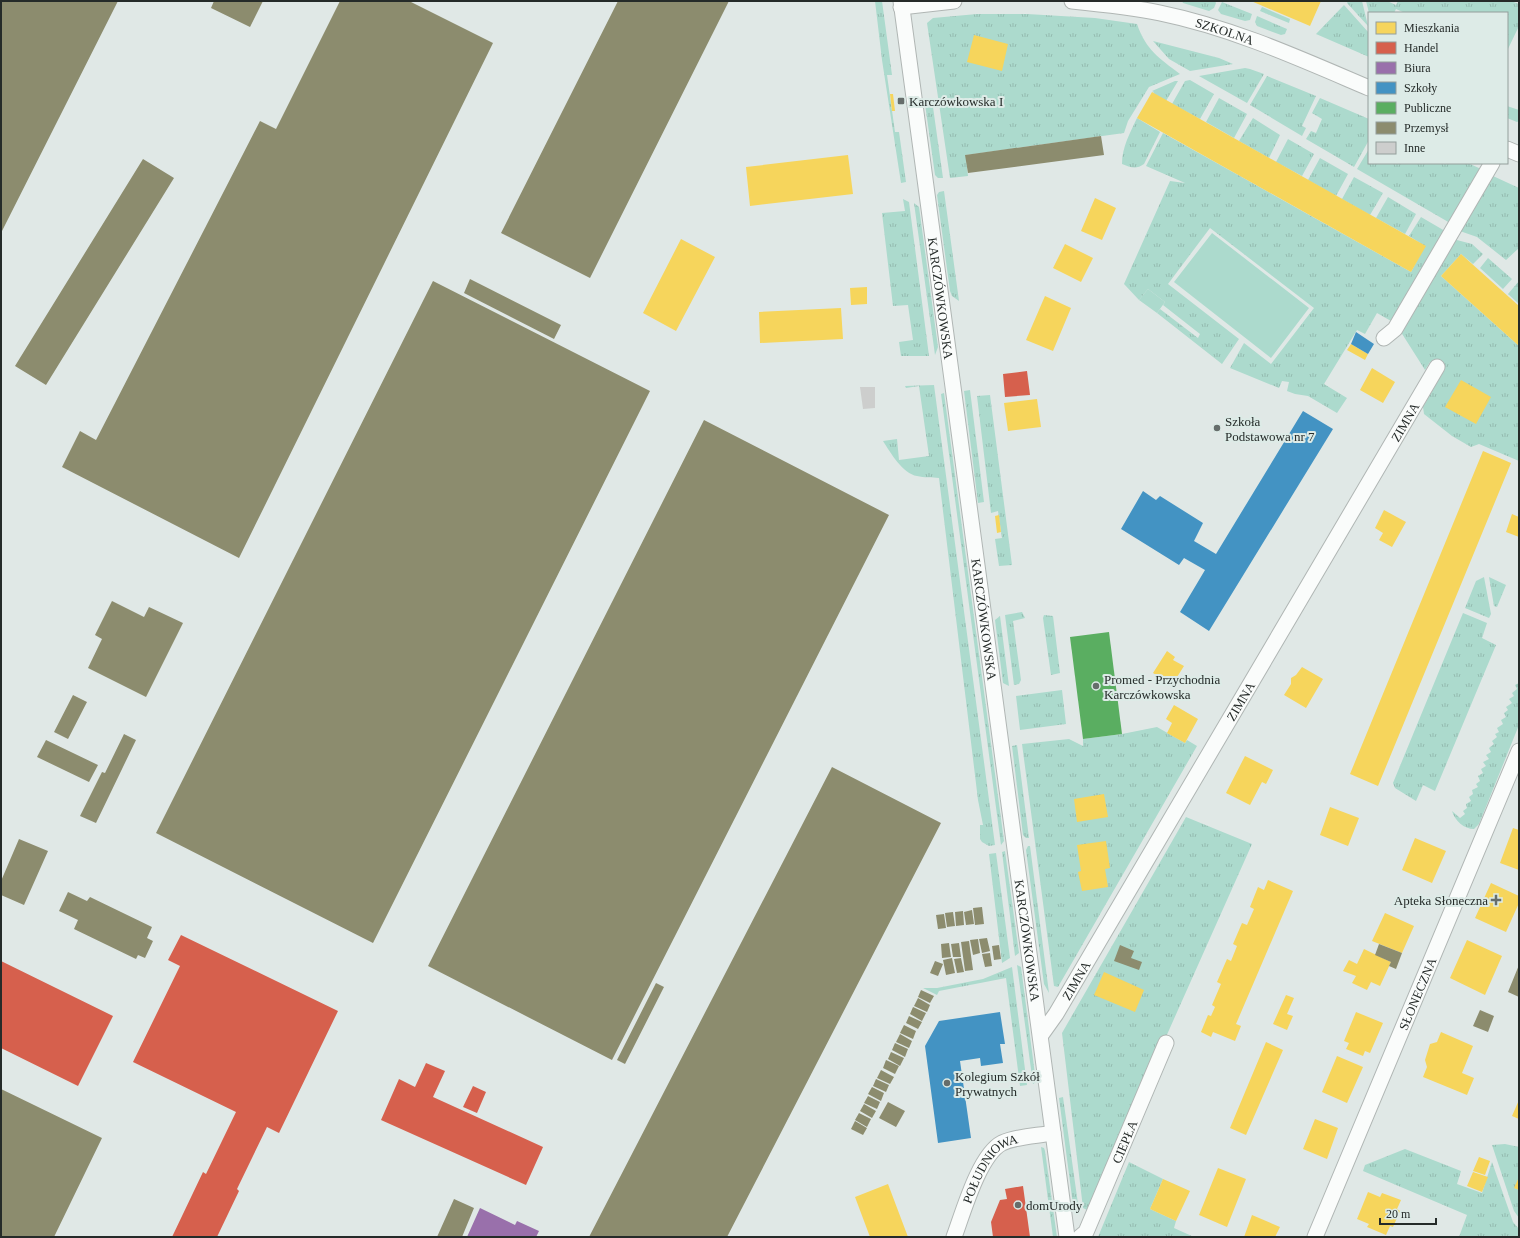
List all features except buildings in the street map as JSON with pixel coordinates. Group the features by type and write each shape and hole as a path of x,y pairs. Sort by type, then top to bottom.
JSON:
{"street":[{"path":"901,4 954,1"},
{"name":"SZKOLNA","path":"1072,1 1160,13 1207,25 1262,43 1368,88"},
{"name":"KARCZÓWKOWSKA","path":"901,4 1067,1237"},
{"path":"1508,149 1519,154"},
{"path":"1384,338 1395,328 1491,164"},
{"name":"ZIMNA","path":"1041,1035 1068,993 1437,367"},
{"name":"SŁONECZNA","path":"1315,1237 1519,751"},
{"name":"CIEPŁA","path":"1080,1237 1086,1232 1166,1043"},
{"name":"POŁUDNIOWA","path":"954,1237 982,1164 994,1150 1001,1144 1011,1140 1053,1133"}],"green space":[{"path":"875,1 882,1 892,75 887,75 895,132 899,132 906,182 901,183 882,60"},
{"path":"1182,1 1215,1 1216,3 1214,8 1209,11 1183,3"},
{"path":"1348,1 1362,1 1368,26 1347,3"},
{"path":"1366,1 1387,1 1396,5 1398,1 1511,1 1519,4 1519,26 1508,49 1508,12 1403,12 1396,9 1394,12 1369,12"},
{"path":"1222,2 1252,14 1250,20 1245,21 1221,14 1218,10"},
{"path":"1344,5 1368,32 1368,57 1316,34"},
{"path":"1262,7 1290,19 1289,23 1260,11"},
{"path":"977,14 1027,14 1095,18 1137,24 1145,41 1154,53 1180,74 1149,87 1128,121 1124,133 966,155 968,176 950,178 927,23 933,18"},
{"path":"1257,16 1287,29 1285,34 1281,35 1257,26 1255,22"},
{"path":"1153,41 1219,58 1233,64 1190,71 1169,59"},
{"path":"1245,68 1264,74 1247,103 1199,76"},
{"path":"1267,76 1316,96 1302,126 1306,128 1302,136 1250,105"},
{"path":"1190,80 1214,94 1200,119 1172,104 1185,81"},
{"path":"1178,81 1166,101 1152,91"},
{"path":"1219,98 1247,114 1234,138 1206,122"},
{"path":"1320,98 1368,119 1368,142 1354,167 1306,139 1311,131 1316,133 1322,119 1312,113"},
{"path":"928,100 932,100 943,178 938,178 935,175 925,104"},
{"path":"1508,106 1519,110 1519,121 1517,122 1508,118"},
{"path":"1137,118 1160,132 1144,164 1138,167 1133,167 1122,164 1122,158 1127,140"},
{"path":"1253,118 1280,135 1269,158 1239,141"},
{"path":"1163,133 1411,272 1425,246 1409,236 1421,217 1445,231 1391,321 1377,313 1365,334 1357,330 1324,384 1347,398 1337,413 1308,396 1287,391 1289,382 1282,381 1279,388 1230,368 1244,343 1271,364 1314,308 1210,228 1168,284 1239,339 1222,364 1157,313 1160,309 1198,338 1200,334 1163,305 1165,302 1148,289 1139,300 1124,284 1170,181 1185,183 1146,166"},
{"path":"1288,139 1314,154 1302,176 1276,162"},
{"path":"1368,151 1368,164 1470,164 1481,169 1450,223 1357,169"},
{"path":"1320,158 1348,174 1336,196 1308,180"},
{"path":"1493,176 1519,188 1519,248 1506,260 1477,237 1457,230"},
{"path":"1354,177 1383,193 1370,215 1342,199"},
{"path":"944,191 959,301 952,296 950,291 937,195 939,192"},
{"path":"1388,197 1416,214 1405,234 1376,218"},
{"path":"903,199 909,202 929,356 901,356 899,342 913,340 908,305 893,306 882,213 905,211"},
{"path":"914,203 919,207 938,347 935,355"},
{"path":"1212,233 1309,308 1271,358 1174,282"},
{"path":"1453,239 1472,244 1483,254 1473,264 1461,254 1441,276 1519,346 1519,461 1479,444 1471,447 1452,436 1424,414 1423,407 1445,369 1430,362 1425,370 1399,329"},
{"path":"1488,258 1512,279 1503,289 1480,268"},
{"path":"1519,281 1519,304 1508,294"},
{"path":"1148,289 1165,302 1157,313 1139,300"},
{"path":"934,385 995,845 989,846 980,839 980,825 983,825 978,800 939,478 920,477 907,471 897,462 883,441 897,439 899,460 929,456 919,386 906,388 905,386"},
{"path":"970,390 984,502 978,503 964,391"},
{"path":"944,393 1004,841 1001,845 941,394"},
{"path":"990,395 1012,565 999,566 995,539 1002,538 998,511 991,513 977,396"},
{"path":"1484,577 1491,614 1489,618 1465,608 1476,581"},
{"path":"1489,577 1506,585 1497,607 1494,606"},
{"path":"1022,612 1025,618 1013,621 1021,680 1019,684 1014,685 1005,615"},
{"path":"1463,613 1487,623 1482,638 1496,645 1435,791 1423,785 1416,801 1395,788 1393,783"},
{"path":"1044,615 1053,616 1060,673 1051,675 1043,618"},
{"path":"1000,616 1009,686 1003,683 995,620"},
{"path":"1519,683 1519,725 1479,824 1474,829 1467,828 1458,821 1453,815 1452,811 1460,818 1465,814 1463,811 1467,808 1466,804 1471,801 1469,797 1473,794 1472,790 1478,787 1476,784 1480,781 1478,776 1483,773 1481,769 1486,766 1483,762 1489,759 1486,755 1491,752 1489,748 1494,744 1492,741 1497,737 1495,734 1499,732 1497,728 1503,724 1501,720 1506,717 1504,713 1508,710 1506,707 1512,703 1509,699 1514,696 1512,693 1517,689 1515,685"},
{"path":"1062,690 1066,724 1020,730 1016,696"},
{"path":"1157,727 1185,743 1187,740 1197,746 1058,987 1054,986 1022,744 1069,739 1083,746 1083,739 1122,734"},
{"path":"1017,745 1029,838 1026,838 1023,835 1012,746"},
{"path":"1186,817 1252,844 1091,1205 1087,1210 1083,1208 1062,1033"},
{"path":"1028,846 1030,846 1049,993 1044,984 1026,850"},
{"path":"1005,851 1019,953 1015,956 1002,852"},
{"path":"996,853 1010,958 1002,963 989,854"},
{"path":"1017,965 1021,967 1036,1082 1033,1084"},
{"path":"1012,967 1027,1085 1020,1086 1006,978 939,991 937,995 923,988 937,988 983,979"},
{"path":"1063,1097 1079,1211 1074,1208 1073,1205 1059,1098"},
{"path":"1505,1144 1519,1147 1519,1177 1515,1188 1519,1190 1519,1218 1514,1211 1492,1145"},
{"path":"1041,1147 1044,1148 1045,1151 1057,1237 1053,1237"},
{"path":"1405,1149 1461,1171 1457,1184 1482,1193 1492,1162 1513,1222 1519,1229 1519,1237 1459,1237 1467,1215 1363,1171 1365,1165"},
{"path":"1129,1162 1163,1179 1150,1209 1176,1221 1174,1228 1194,1237 1098,1237"}],"place":[{"name":"Karczówkowska I","path":"901,101"},
{"name":"Szkoła Podstawowa nr 7","path":"1217,428"},
{"name":"Promed - Przychodnia Karczówkowska","path":"1096,686"},
{"name":"Apteka Słoneczna","path":"1496,900"},
{"name":"Kolegium Szkół Prywatnych","path":"947,1083"},
{"name":"domUrody","path":"1018,1205"}]}
